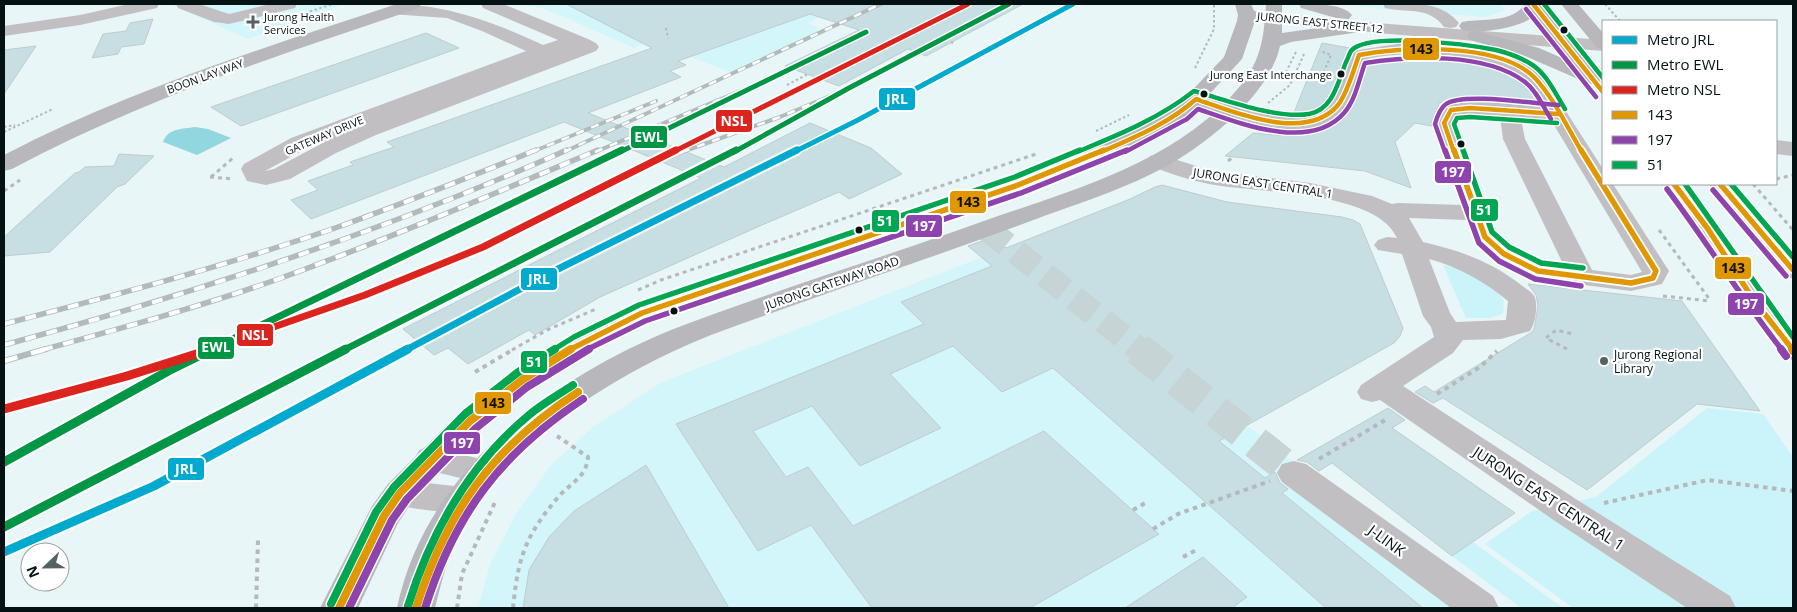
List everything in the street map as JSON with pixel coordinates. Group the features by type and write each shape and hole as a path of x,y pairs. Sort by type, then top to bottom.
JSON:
{"main road":[{"name":"BOON LAY WAY","path":"10,133 370,4"},
{"name":"BOON LAY WAY","path":"4,164 44,142 119,108 201,77 413,4"},
{"path":"1307,4 1344,15"},
{"path":"1465,28 1514,19 1525,15 1533,4 1598,85"},
{"path":"1569,4 1602,42"},
{"path":"339,608 384,516 400,493 470,421 522,380 579,344 642,313 1018,185 1122,143 1184,111 1233,59 1245,8"},
{"name":"JURONG GATEWAY ROAD","path":"416,608 423,577 452,515 463,500 492,483 536,422 582,389 640,354 703,328 987,229 1094,188 1168,156 1229,109 1254,82 1267,59 1273,42 1275,10"},
{"path":"1273,42 1374,11"},
{"path":"1465,28 1532,52 1598,85"},
{"path":"1675,185 1708,228 1753,299 1793,352"},
{"path":"1721,185 1793,270"}],"street":[{"path":"4,25 78,15 132,4"},
{"path":"4,31 80,20 151,4"},
{"path":"184,4 220,18 229,19 289,4"},
{"path":"208,13 266,4"},
{"name":"GATEWAY DRIVE","path":"489,4 590,47 549,56 480,74 299,143 252,169 255,176 266,178 282,174 328,148 368,130 549,56"},
{"name":"JURONG EAST STREET 12","path":"1245,8 1344,15 1374,11 1465,28"},
{"path":"396,10 433,11 451,14 498,32 549,56"},
{"name":"JURONG EAST STREET 12","path":"1275,10 1374,11 1465,28 1602,42"},
{"path":"1374,11 1438,10 1465,28"},
{"path":"480,74 502,58 506,49 505,41 498,32"},
{"path":"1196,99 1270,122 1297,124 1318,121 1336,108 1359,55 1375,50 1393,49 1482,55 1498,58 1530,74 1558,114 1602,184"},
{"path":"1558,114 1470,108 1451,110 1444,123 1485,237 1504,254 1538,271 1631,283 1653,278 1656,271 1602,185"},
{"path":"1521,111 1510,118 1514,139 1582,277"},
{"path":"1777,147 1793,149"},
{"name":"JURONG EAST CENTRAL 1","path":"1168,156 1202,169 1238,177 1305,186 1394,212 1418,247 1448,315 1447,328 1449,339 1442,346 1377,389 1412,407 1717,608"},
{"path":"1777,159 1793,160"},
{"path":"1394,212 1477,214"},
{"path":"1387,245 1418,247 1470,264 1506,284 1522,299 1520,325 1502,330 1447,328"},
{"path":"432,458 492,483"},
{"name":"J-LINK","path":"1294,473 1480,608"},
{"path":"400,493 463,500"}],"path":[{"path":"1195,69 1214,28 1214,4"},
{"path":"1605,4 1619,20"},
{"path":"666,28 668,38"},
{"path":"1252,116 1290,85 1307,48"},
{"path":"1296,52 1284,74 1320,81 1331,55 1314,50"},
{"path":"787,85 808,74"},
{"path":"10,133 53,109"},
{"path":"1777,179 1793,175"},
{"path":"4,191 27,176"},
{"path":"1754,185 1793,230"},
{"path":"1655,224 1710,301"},
{"path":"1567,350 1546,338 1556,330 1573,334"},
{"path":"1412,407 1435,396 1480,368 1498,350"},
{"path":"513,608 521,558 537,525 562,493 586,472 588,464 588,457 536,422"},
{"path":"1567,510 1708,480 1793,491"},
{"path":"457,608 462,574 492,483"},
{"path":"1133,510 1147,502"},
{"path":"256,608 258,540"},
{"path":"1183,557 1198,549"}],"shaded area":[{"name":"Jurong Health Services","path":"170,4 345,4 248,39"},
{"path":"520,4 849,4 807,23 819,28 816,30 825,33 735,74 649,41 634,48 541,8"},
{"path":"1346,4 1501,4 1505,10 1486,17 1382,9"},
{"path":"195,127 208,129 231,138 197,155 163,142 165,137 172,132"},
{"path":"1013,245 1483,608 478,608 490,564 516,514 551,465 594,426 662,382"},
{"path":"1443,265 1463,269 1496,289 1504,301 1503,314 1490,318 1466,318"},
{"path":"1707,408 1763,414 1793,457 1793,608 1573,608 1485,544 1532,511 1596,497"},
{"path":"1473,542 1563,608 1521,608 1452,556"}],"building":[{"path":"566,4 1023,4 926,56 908,49 839,86 785,66 859,30 810,14 678,61 686,65 670,71 681,77 588,113 724,167 810,123 871,148 902,174 849,199 839,192 762,225 600,297 535,335 529,330 468,364 448,348 434,355 403,329 701,178 564,122 311,219 291,200 318,190 308,181 353,165 350,162 394,147 387,142 652,48"},
{"path":"153,19 144,44 121,47 118,54 92,58 103,34 126,31 130,23"},
{"path":"426,33 459,48 241,126 211,107"},
{"path":"1322,43 1355,49 1350,50 1347,56 1335,91 1328,103 1317,111 1293,115"},
{"path":"36,46 4,94 4,50"},
{"path":"1401,57 1418,60 1469,60 1505,70 1534,95 1539,104 1481,100 1439,103 1436,115 1431,122 1432,126 1415,123 1395,142 1411,188 1365,171 1225,156 1253,133 1284,136 1286,131 1312,131 1332,125 1350,107 1368,61"},
{"path":"119,154 154,156 125,184 117,187 50,252 4,256 4,237 75,173 85,167 114,166"},
{"path":"1162,185 1227,202 1342,217 1360,224 1403,328 1400,336 1394,343 1219,441 1265,478 1275,472 1280,483 1288,489 1282,493 1423,608 1326,608 1053,368 1002,392 953,346 890,374 941,428 860,466 812,406 753,431 786,477 808,467 853,526 1044,431 1159,534 1030,608 872,608 811,525 758,551 676,424 924,324 901,302 992,266 968,246 993,237 1006,248"},
{"name":"Jurong Regional Library","path":"1528,284 1682,301 1760,411 1697,404 1587,490 1443,398 1433,403 1415,392 1425,386 1434,392 1532,332 1538,306 1536,295"},
{"path":"1388,408 1405,420 1392,428 1515,513 1452,556 1332,463 1319,471 1307,462 1297,460"},
{"path":"646,465 729,608 523,608 529,570 549,537 574,511"},
{"path":"1203,557 1247,597 1232,608 1125,608"}],"tunnel":[{"path":"987,229 1140,350"},
{"path":"1138,349 1294,473"}],"railway":[{"path":"564,152 881,4"},
{"path":"595,152 783,73"},
{"path":"682,152 780,117 849,88"},
{"path":"532,152 656,101"},
{"path":"4,324 172,279 297,241 388,209 536,150"},
{"path":"4,345 219,282 360,234 498,180 567,150"},
{"path":"42,350 192,307 281,278 401,232 598,150"},
{"path":"612,182 685,150"},
{"path":"4,361 46,349"}],"metro line":[{"name":"NSL","path":"4,409 127,376 247,338 365,295 483,247 968,4"},
{"name":"EWL","path":"4,527 389,327 717,161 849,88 1009,4"},
{"name":"JRL","path":"4,552 154,486 554,271 856,121 1073,4"},
{"name":"EWL","path":"4,462 170,370 866,32"}],"transit line":[{"name":"143","path":"1533,4 1602,91"},
{"name":"51","path":"1544,4 1602,77"},
{"name":"197","path":"1526,9 1596,97"},
{"name":"51","path":"331,604 376,512 394,487 465,414 517,373 574,337 639,305 1015,177 1118,135 1178,104 1194,91 1271,112 1308,114 1321,110 1330,102 1351,51 1361,45 1377,42 1420,41 1464,45 1495,50 1515,56 1539,70 1548,80 1565,109"},
{"name":"143","path":"339,608 384,516 400,493 470,421 522,380 579,344 642,313 1018,185 1122,143 1183,111 1196,99 1272,121 1293,124 1312,122 1328,116 1340,103 1359,55 1422,49 1447,50 1494,57 1514,64 1529,73 1541,85 1602,184"},
{"name":"197","path":"349,608 392,520 407,499 476,428 527,387 583,352 645,321 1021,193 1126,151 1187,119 1198,109 1253,126 1274,130 1314,131 1331,125 1348,107 1365,63 1382,60 1424,59 1470,62 1492,67 1510,73 1524,81 1536,94 1551,119"},
{"name":"197","path":"1559,105 1487,99 1459,100 1446,103 1438,115 1435,124 1479,243 1499,261 1535,279 1581,286"},
{"name":"143","path":"1558,114 1470,108 1451,110 1444,123 1485,237 1504,254 1538,271 1631,283 1653,278 1656,271 1603,185"},
{"name":"51","path":"1557,123 1470,117 1457,118 1454,124 1492,232 1509,247 1541,263 1583,268"},
{"name":"143","path":"1675,185 1708,229 1753,299 1793,351"},
{"name":"51","path":"1686,185 1793,337"},
{"name":"143","path":"1721,185 1793,270"},
{"name":"51","path":"1732,185 1793,257"},
{"name":"197","path":"1667,189 1701,234 1746,304 1786,356"},
{"name":"197","path":"1713,190 1786,276"},
{"name":"51","path":"408,606 427,552 454,501 470,478 507,434 545,403 573,385"},
{"name":"143","path":"416,608 435,555 447,530 476,484 513,442 534,423 578,392"},
{"name":"197","path":"425,608 443,557 468,510 500,468 519,448 539,430 583,399"}],"place":[{"name":"Jurong Health Services","path":"253,22"},
{"name":"Jurong East Interchange","path":"1341,74"},
{"name":"Jurong Regional Library","path":"1604,361"}]}
